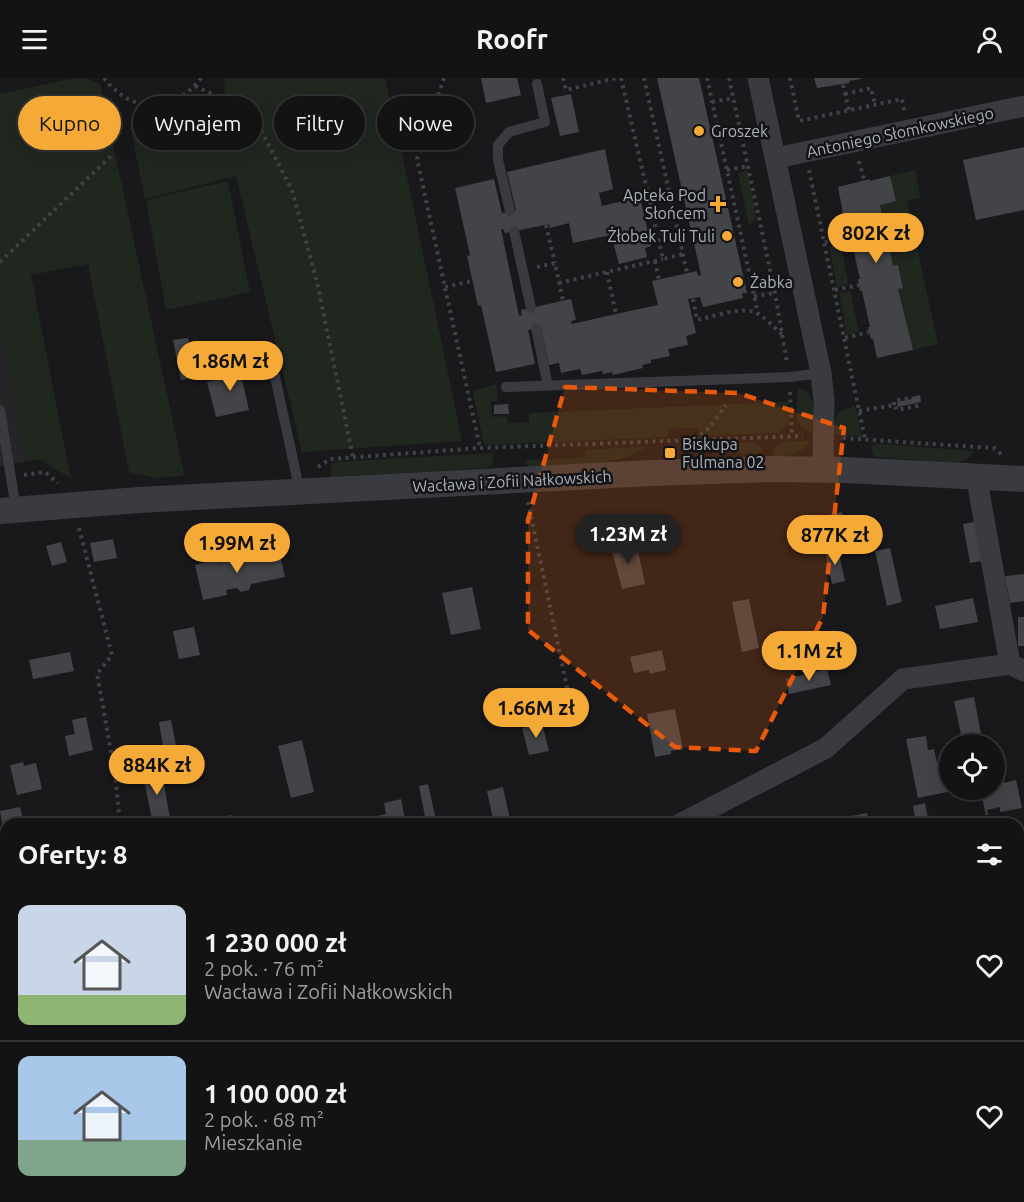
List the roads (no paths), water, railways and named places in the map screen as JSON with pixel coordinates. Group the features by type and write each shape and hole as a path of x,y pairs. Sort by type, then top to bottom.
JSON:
{"street":[{"path":"758,78 821,373 824,400 823,469"},
{"name":"Antoniego Słomkowskiego","path":"776,158 1024,106"},
{"name":"Wacława i Zofii Nałkowskich","path":"8,510 298,484 523,480 651,473 823,469 1024,479"},
{"path":"692,818 826,748 903,679 1017,667 979,492 982,477"}],"lane":[{"path":"510,211 498,160 498,145 508,132 545,122 537,84"},
{"path":"514,231 531,308"},
{"path":"536,328 548,386"},
{"path":"506,387 790,377 821,373"},
{"path":"275,376 298,484"},
{"path":"0,410 8,510"}],"place":[{"name":"Groszek","path":"699,131"},
{"name":"Apteka Pod Słońcem","path":"718,204"},
{"name":"Żłobek Tuli Tuli","path":"727,236"},
{"name":"Żabka","path":"738,282"},
{"name":"Biskupa Fulmana 02","path":"670,453"}]}
